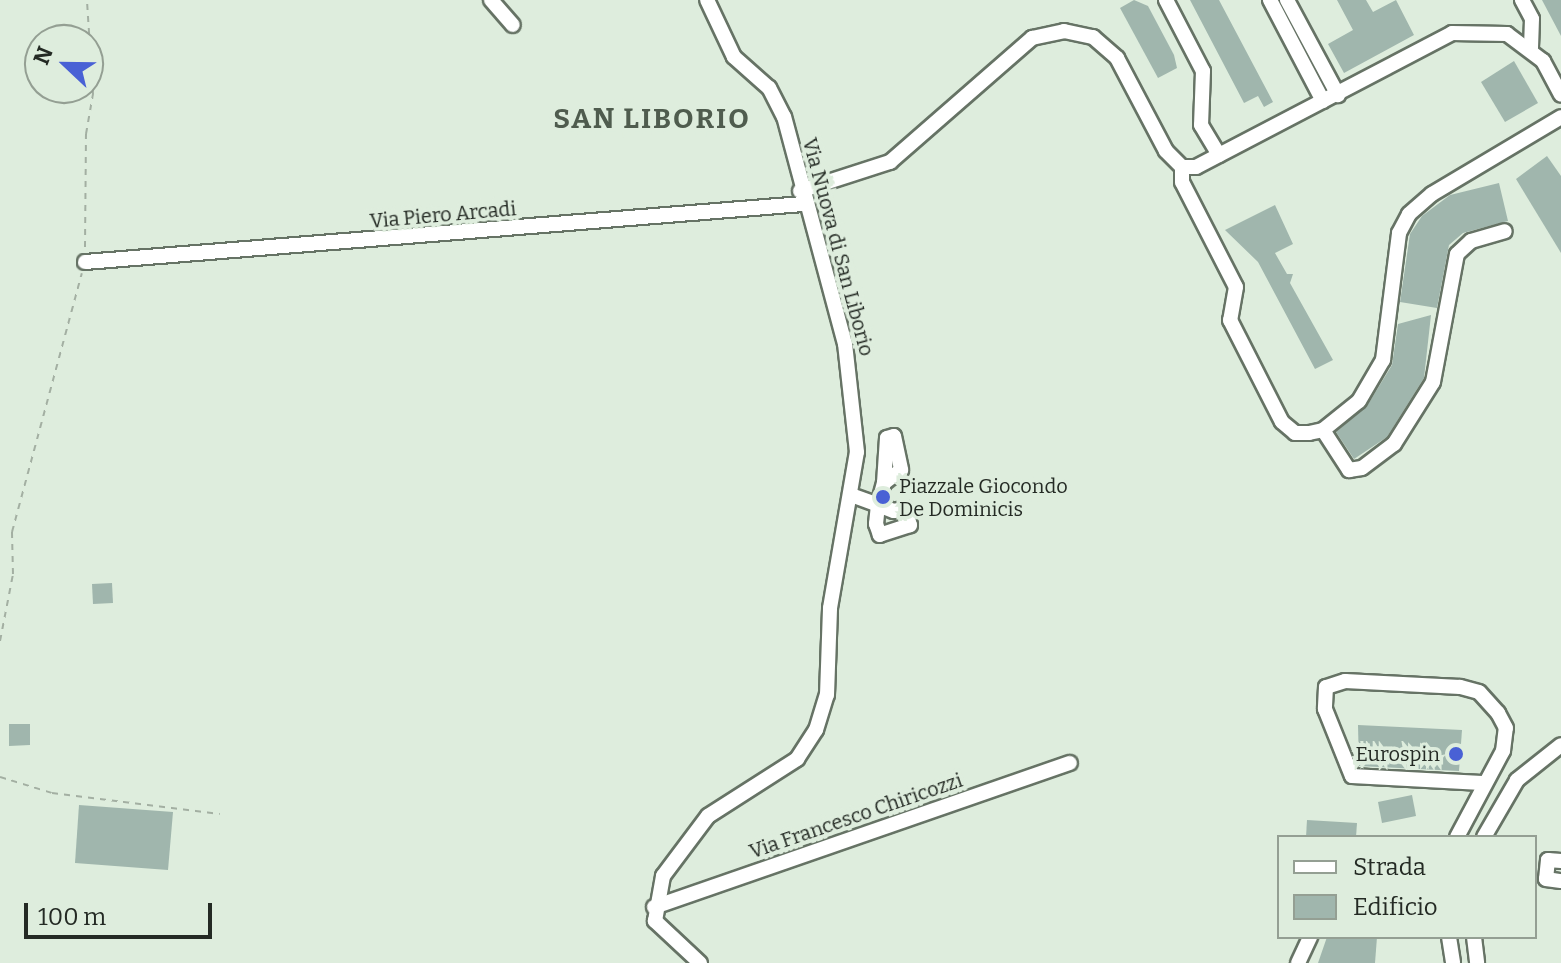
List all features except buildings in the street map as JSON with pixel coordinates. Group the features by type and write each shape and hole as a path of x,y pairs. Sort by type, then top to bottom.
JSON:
{"street":[{"path":"491,0 513,25"},
{"name":"Via Nuova di San Liborio","path":"654,907 682,842 708,816 797,759 816,730 827,695 830,608 857,452 852,385 801,198 784,117 769,88 734,57 707,0"},
{"path":"1166,0 1203,71 1201,125 1219,155"},
{"path":"1270,0 1323,101"},
{"path":"1287,0 1338,95"},
{"path":"1522,0 1532,19 1531,48"},
{"path":"1561,95 1531,48 1492,30 1452,33 1219,155 1182,167 1182,182 1236,287 1230,320 1282,422 1295,433 1323,430 1359,401 1383,360 1399,233 1409,214 1432,194 1561,117"},
{"name":"Via Piero Arcadi","path":"85,262 801,198 890,162 1032,38 1064,31 1093,37 1117,58 1166,151 1182,167"},
{"path":"1323,430 1349,470 1362,468 1394,444 1433,382 1457,254 1480,236 1505,231"},
{"path":"851,495 878,505 884,483"},
{"path":"1458,835 1482,783 1503,751 1506,728 1479,692 1345,681 1326,687 1325,709 1352,776 1482,783"},
{"path":"1485,835 1517,780 1561,745"},
{"name":"Via Francesco Chiricozzi","path":"654,907 1070,763"},
{"path":"1561,861 1548,860 1546,879 1561,881"},
{"path":"654,907 655,921 668,938 700,963"},
{"path":"1298,963 1309,939"},
{"path":"1449,939 1453,963"},
{"path":"1474,939 1477,963"}],"path":[{"path":"0,641 13,574 12,532 85,262 86,134 93,94 87,0"},
{"path":"0,777 52,793 220,814"}],"place":[{"name":"Piazzale Giocondo De Dominicis","path":"883,497"},
{"name":"Eurospin","path":"1456,754"}],"district":[{"name":"SAN LIBORIO","path":"652,119"}]}
